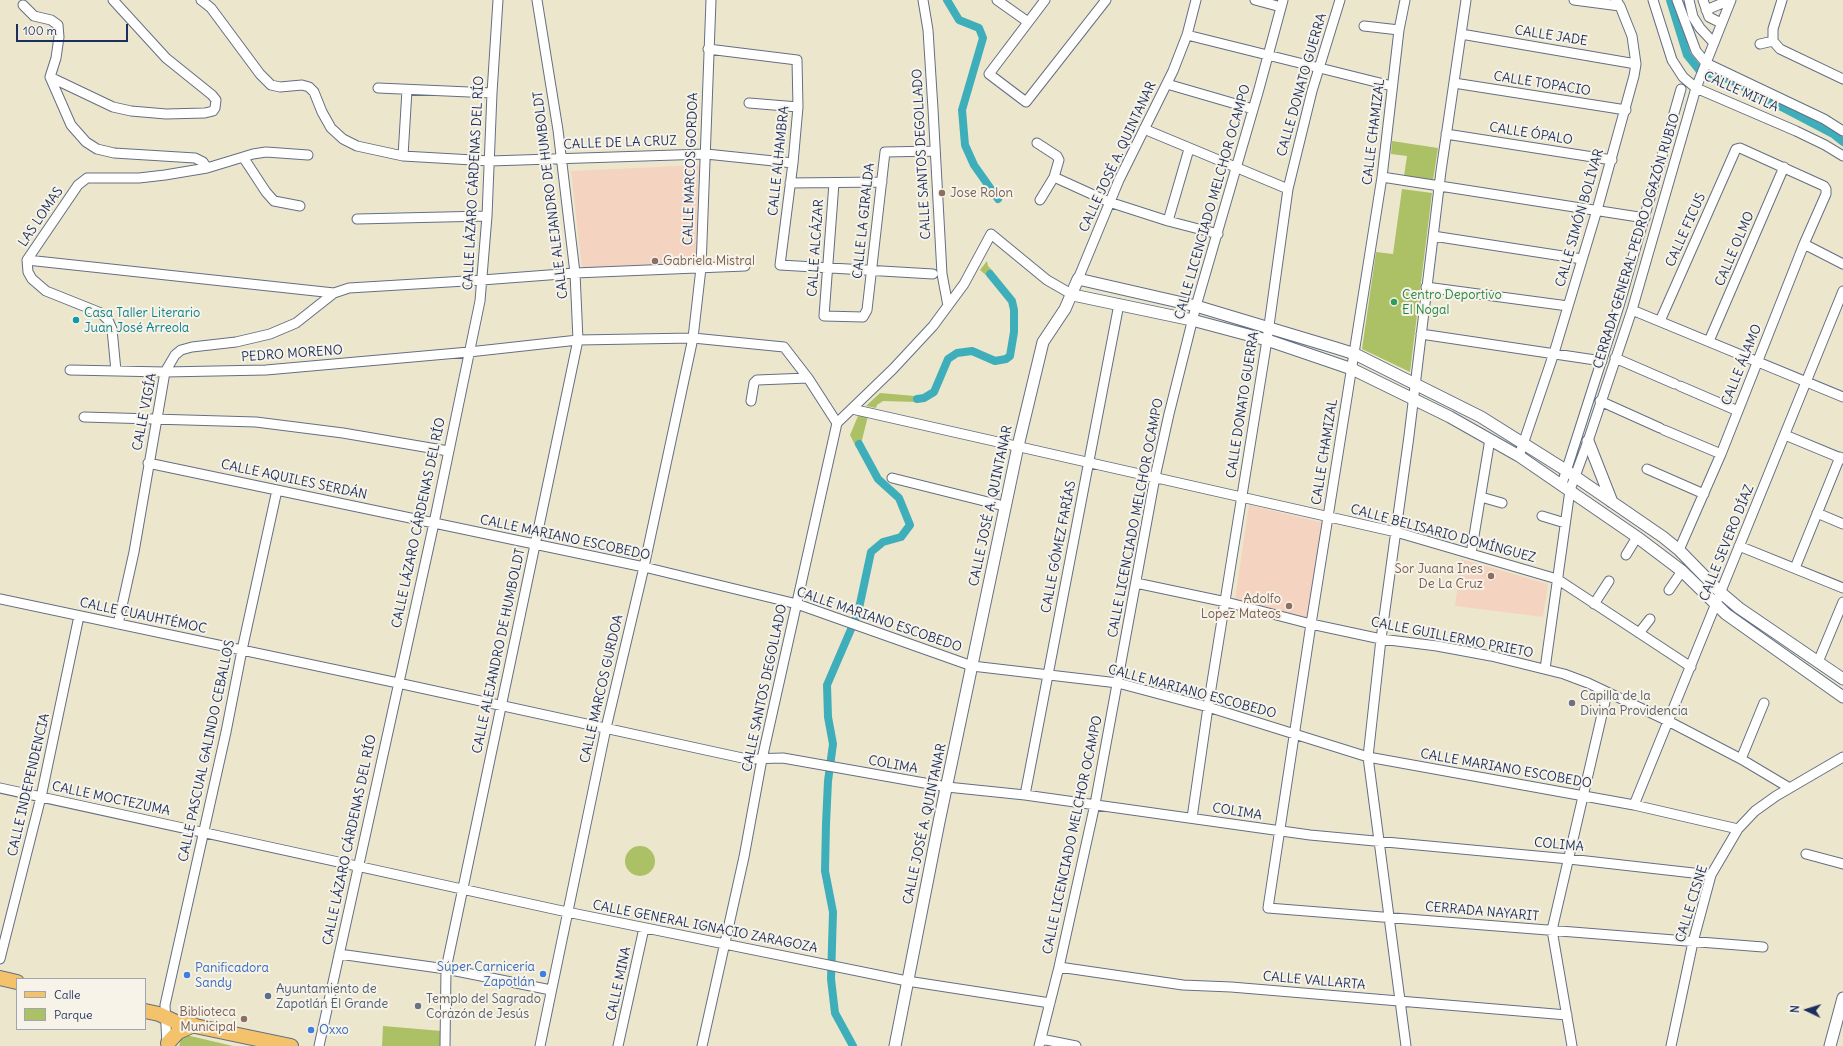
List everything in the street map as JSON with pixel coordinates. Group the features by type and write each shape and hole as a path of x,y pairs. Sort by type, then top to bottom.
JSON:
{"main road":[{"path":"0,978 16,982"},
{"path":"146,1011 176,1022 291,1046"},
{"path":"167,1045 178,1032 194,1026"}],"street":[{"path":"50,77 113,107 131,111 148,113 205,113 213,111 216,100 212,95 166,58 113,0"},
{"name":"CALLE DE LA CRUZ","path":"201,0 211,8 260,74 271,86 280,87 302,85 309,87 314,92 322,112 331,128 343,139 357,146 403,156 490,161 706,154 793,163"},
{"name":"CALLE LÁZARO CÁRDENAS DEL RÍO","path":"319,1046 434,523 480,301 487,216 492,93 498,0"},
{"name":"CALLE ALEJANDRO DE HUMBOLDT","path":"445,1046 446,969 578,340 576,273 562,158 537,0"},
{"name":"CALLE MARCOS GORDOA","path":"693,338 701,268 711,0"},
{"name":"CALLE SANTOS DEGOLLADO","path":"923,0 929,46 942,274 948,306"},
{"path":"997,0 1028,22"},
{"path":"1045,0 989,74 1026,102 1106,0"},
{"name":"CALLE JOSÉ A. QUINTANAR","path":"895,1046 1004,506 1043,342 1073,294 1109,202 1167,84 1187,36 1196,0"},
{"path":"1255,0 1282,4"},
{"name":"CALLE DONATO GUERRA","path":"1192,818 1208,707 1269,327 1288,189 1319,69 1340,0"},
{"name":"CALLE CHAMIZAL","path":"1268,908 1310,624 1355,354 1382,177 1399,30 1405,0"},
{"path":"1406,1046 1368,757 1381,639 1415,384 1439,186 1466,0"},
{"path":"1574,0 1618,3"},
{"name":"CALLE MITLA","path":"1653,0 1672,60 1683,76 1697,85 1825,145 1843,156"},
{"name":"CALLE MITLA","path":"1677,0 1696,51 1705,66"},
{"path":"1689,0 1693,17 1700,28 1714,43"},
{"path":"1703,0 1707,14 1721,23"},
{"path":"1700,28 1707,14 1730,0"},
{"name":"CERRADA GENERAL PEDRO OGAZÓN RUBIO","path":"1545,669 1565,523 1566,487 1588,440 1632,310 1697,85 1730,0"},
{"path":"1782,0 1773,29 1773,41 1780,49 1843,80"},
{"name":"CALLE SIMÓN BOLÍVAR","path":"1519,456 1554,353 1626,110 1636,64 1632,36 1618,3"},
{"name":"CALLE LICENCIADO MELCHOR OCAMPO","path":"1040,1043 1059,967 1095,804 1155,477 1192,320 1218,234 1282,4"},
{"path":"23,5 34,16 51,20 58,25 59,37 56,58 50,77 71,125 86,142 98,149 114,153 195,158 203,162 207,168"},
{"path":"1364,26 1399,30"},
{"name":"CALLE JADE","path":"1461,34 1636,64"},
{"path":"1187,36 1392,86"},
{"path":"1760,44 1773,41"},
{"name":"CALLE ALHAMBRA","path":"708,49 797,60 798,107 793,163 780,265 828,268"},
{"path":"1705,66 1824,119 1843,131"},
{"name":"CALLE TOPACIO","path":"1454,83 1626,110"},
{"path":"1167,84 1253,108"},
{"path":"378,88 492,93"},
{"name":"CERRADA GENERAL PEDRO OGAZÓN RUBIO","path":"1571,474 1602,361 1645,218 1681,89"},
{"path":"403,156 407,90"},
{"path":"749,103 798,107"},
{"path":"1144,129 1288,189"},
{"name":"CALLE ÓPALO","path":"1446,134 1612,160"},
{"path":"1037,143 1057,156 1059,160 1054,177 1040,200"},
{"name":"CALLE FICUS","path":"1660,321 1736,149 1740,148 1784,167"},
{"path":"1168,221 1189,149"},
{"name":"CALLE LA GIRALDA","path":"863,317 867,310 885,152 935,151"},
{"path":"300,206 274,200 266,192 243,157 266,152 308,155"},
{"name":"LAS LOMAS","path":"116,371 112,328 108,320 101,313 46,291 38,286 28,272 27,260 78,185 87,178 139,178 207,168 243,157"},
{"name":"CALLE ÁLAMO","path":"1679,550 1721,454 1826,189 1824,186 1784,167"},
{"name":"CALLE OLMO","path":"1710,341 1784,167"},
{"path":"1054,177 1109,202 1168,221 1218,234"},
{"path":"1382,177 1645,218"},
{"path":"790,183 882,182"},
{"name":"CALLE ALCÁZAR","path":"834,183 824,316 863,317"},
{"path":"357,219 487,216"},
{"path":"470,352 578,340 693,338 784,347 808,378 837,423 894,369 933,326 964,284 991,234 1047,280 1073,294 1192,320 1267,340 1352,369 1412,398 1490,439 1566,487 1637,537 1682,571 1716,606 1843,697"},
{"path":"1433,236 1582,259"},
{"path":"1804,244 1843,264"},
{"path":"27,260 334,293 350,288 576,273 745,266"},
{"path":"828,268 933,274"},
{"path":"1078,279 1196,306 1355,354 1482,417 1571,474 1679,550 1720,592 1739,608 1843,679"},
{"path":"1426,287 1568,306"},
{"name":"CALLE SEVERO DÍAZ","path":"1634,805 1843,291"},
{"name":"CALLE VIGÍA","path":"118,624 134,552 148,463 165,372 175,355 180,350 270,334 296,323 334,293"},
{"name":"CALLE GÓMEZ FARÍAS","path":"1025,794 1119,304"},
{"path":"1632,310 1843,397"},
{"path":"1421,334 1602,361"},
{"name":"CALLE MARCOS GURDOA","path":"540,1046 606,728 644,567 693,338"},
{"name":"PEDRO MORENO","path":"70,370 165,372 266,370 470,352"},
{"path":"1615,358 1738,411"},
{"path":"751,401 754,384 757,380 808,378"},
{"path":"1600,401 1721,454"},
{"name":"CALLE BELISARIO DOMÍNGUEZ","path":"852,409 1396,532 1557,580 1691,667"},
{"path":"84,417 256,422 343,433 448,450"},
{"name":"CALLE SANTOS DEGOLLADO","path":"702,1046 725,944 762,759 837,423"},
{"path":"1785,435 1841,458 1794,568"},
{"path":"1471,554 1490,439"},
{"path":"1588,440 1612,502"},
{"name":"CALLE AQUILES SERDÁN","path":"148,463 434,523"},
{"path":"1647,470 1704,494"},
{"path":"892,478 1004,506"},
{"name":"CALLE PASCUAL GALINDO CEBALLOS","path":"167,1045 167,1018 165,1005 226,732 242,650 277,490"},
{"path":"1481,497 1502,503"},
{"path":"1818,513 1843,524"},
{"path":"1542,516 1565,523"},
{"name":"CALLE MARIANO ESCOBEDO","path":"434,523 644,567 797,604 972,666 1118,683 1208,707 1368,757 1634,805 1738,828"},
{"path":"1626,555 1637,537"},
{"path":"1740,546 1843,588"},
{"path":"1693,581 1700,570"},
{"path":"1669,590 1682,571"},
{"path":"1594,604 1609,581"},
{"name":"CALLE GUILLERMO PRIETO","path":"1136,583 1226,602 1310,624 1381,639 1444,648 1545,669 1576,679 1668,721 1741,759 1788,787"},
{"name":"CALLE CUAUHTÉMOC","path":"0,599 606,728"},
{"path":"1818,662 1843,602"},
{"name":"CALLE INDEPENDENCIA","path":"0,959 41,797 79,616"},
{"path":"1639,633 1650,619"},
{"path":"1572,1046 1552,930 1607,693"},
{"path":"1741,759 1764,703"},
{"name":"COLIMA","path":"606,728 747,759 783,758 947,787 1025,794 1279,831 1379,842 1569,859 1711,875"},
{"name":"CALLE CISNE","path":"1671,1046 1693,942 1711,875 1738,828 1755,811 1788,787 1843,758"},
{"name":"CALLE MOCTEZUMA","path":"0,788 358,866"},
{"path":"1806,854 1843,864"},
{"name":"CALLE GENERAL IGNACIO ZARAGOZA","path":"358,866 567,912 821,964 907,981 1050,1003"},
{"name":"CERRADA NAYARIT","path":"1268,908 1763,947"},
{"name":"CALLE MINA","path":"618,1046 644,928"},
{"path":"339,954 446,969 551,990"},
{"name":"CALLE VALLARTA","path":"1059,967 1183,985 1231,987 1567,1015"},
{"path":"1830,1046 1843,998"},
{"path":"1040,1043 1076,1046"}],"shaded area":[{"path":"699,165 696,263 582,268 571,171"},
{"path":"1249,505 1324,523 1308,618 1235,600"},
{"path":"1461,559 1548,584 1543,617 1455,606"}],"green space":[{"path":"1392,141 1438,148 1433,180 1404,176 1407,156 1391,154"},
{"name":"Centro Deportivo El Nogal","path":"1402,189 1432,193 1410,372 1362,349 1376,252 1393,254"},
{"path":"987,261 988,266 993,271 988,277 980,270"},
{"path":"880,393 915,396 916,402 883,401 877,405 876,408 866,406"},
{"path":"858,416 868,416 861,444 856,447 850,435"},
{"path":"640,846 651,850 655,861 651,872 640,876 629,872 625,861 629,850"},
{"path":"383,1026 442,1031 442,1046 382,1046"},
{"path":"186,1035 233,1046 179,1046 181,1039"}],"waterway":[{"path":"947,0 959,20 979,28 983,38 962,110 965,145 974,165 998,199"},
{"path":"1670,0 1687,55 1700,71 1730,80 1833,134 1843,142"},
{"path":"917,399 924,398 934,392 948,359 957,353 972,351 995,361 1006,359 1010,356 1014,332 1014,310 1012,301 990,274"},
{"path":"853,1046 835,1013 831,979 833,912 825,871 828,781 833,744 828,717 827,685 858,613 871,552 883,542 901,537 910,525 899,498 878,479 859,444"}],"place":[{"name":"Jose Rolon","path":"942,193"},
{"name":"Gabriela Mistral","path":"655,261"},
{"name":"Centro Deportivo El Nogal","path":"1394,302"},
{"name":"Casa Taller Literario Juan José Arreola","path":"76,320"},
{"name":"Sor Juana Ines De La Cruz","path":"1491,576"},
{"name":"Adolfo Lopez Mateos","path":"1289,606"},
{"name":"Capilla de la Divina Providencia","path":"1572,703"},
{"name":"Súper Carnicería Zapotlán","path":"543,974"},
{"name":"Panificadora Sandy","path":"187,975"},
{"name":"Ayuntamiento de Zapotlán El Grande","path":"268,996"},
{"name":"Templo del Sagrado Corazón de Jesús","path":"418,1006"},
{"name":"Biblioteca Municipal","path":"244,1019"},
{"name":"Oxxo","path":"311,1030"}]}
